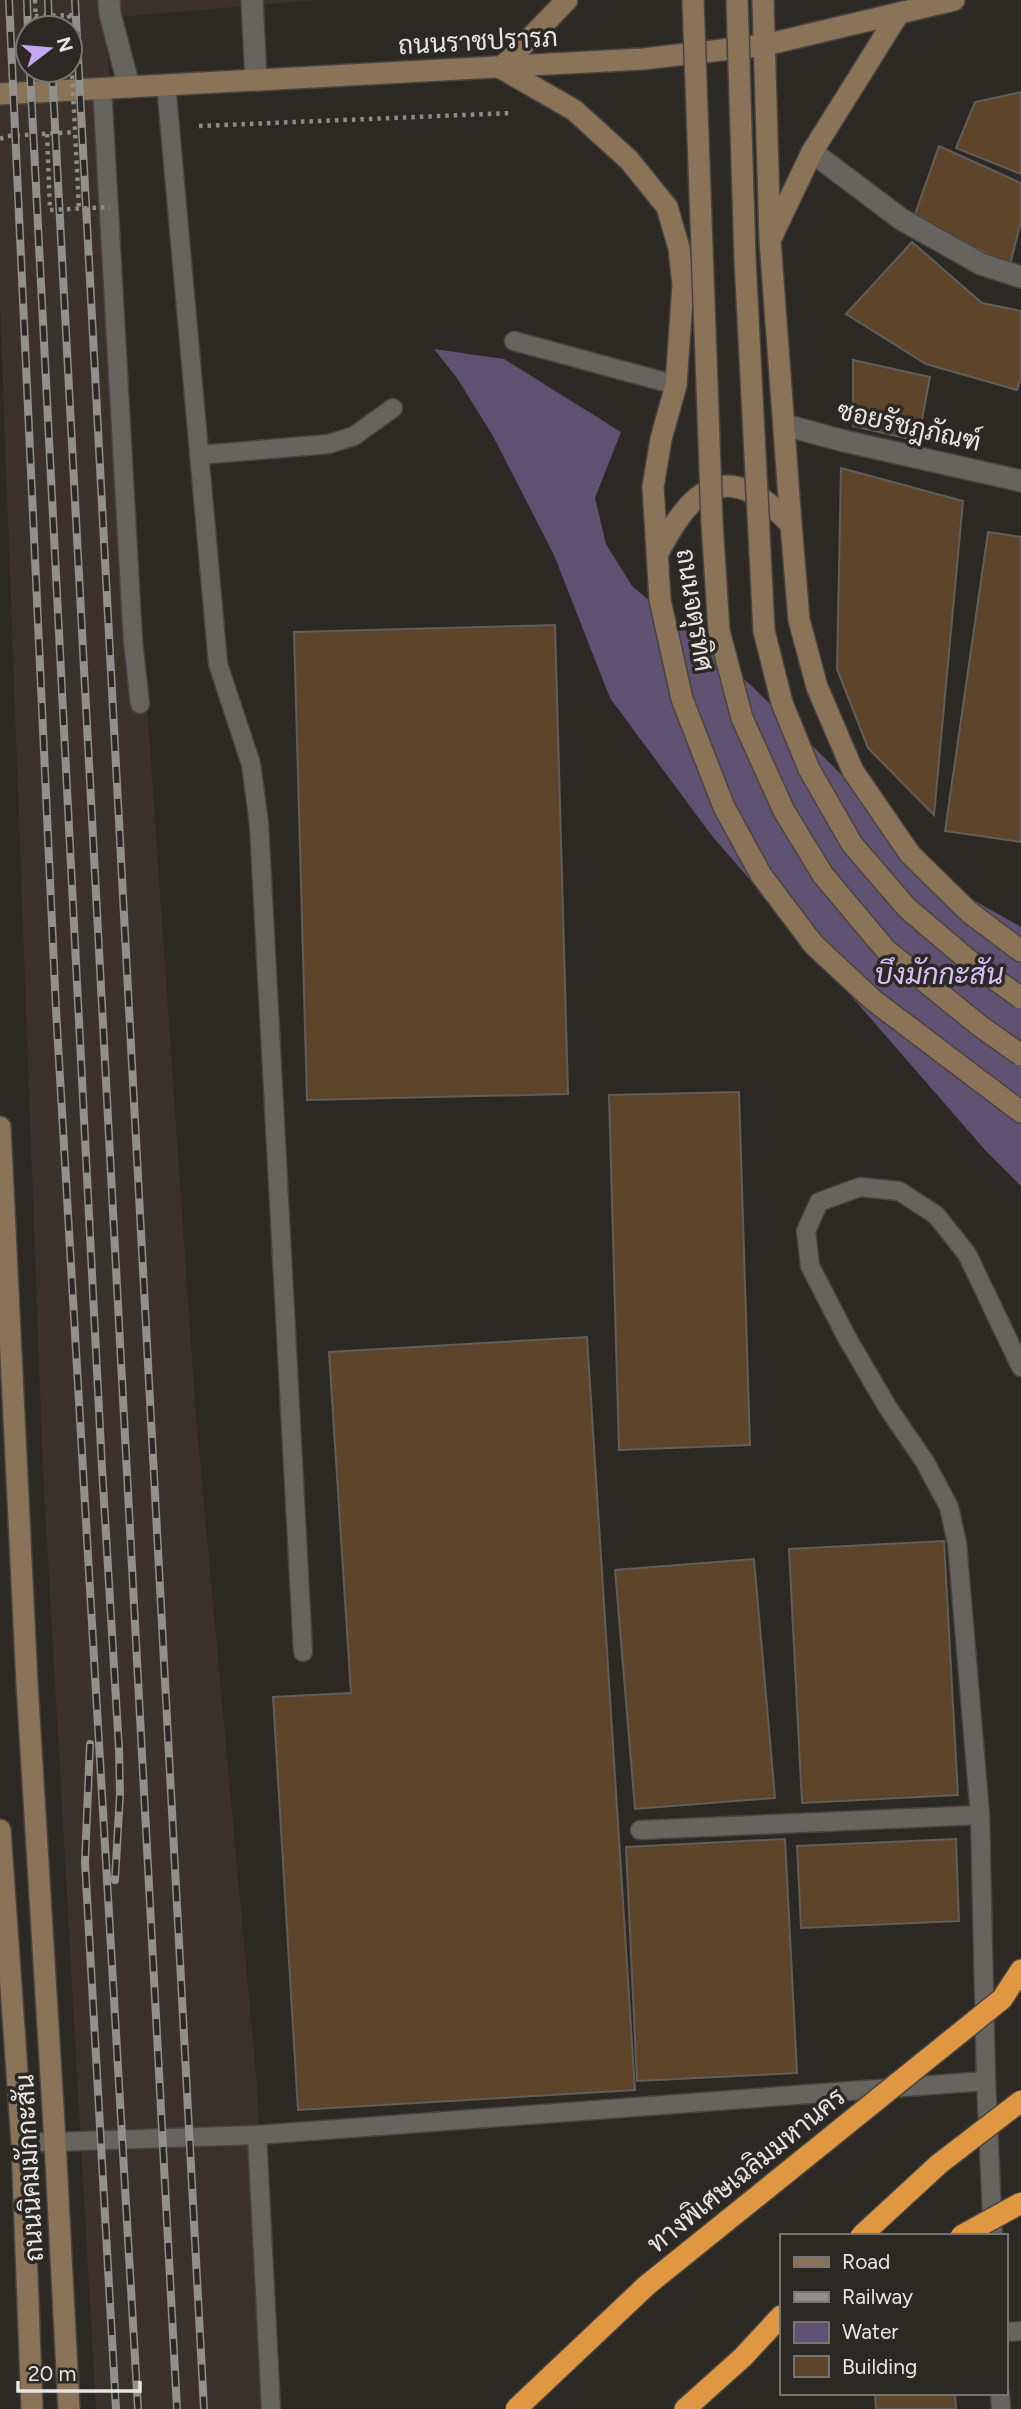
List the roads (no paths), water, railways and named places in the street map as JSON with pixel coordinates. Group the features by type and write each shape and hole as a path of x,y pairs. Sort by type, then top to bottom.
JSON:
{"highway":[{"path":"1002,1999 1021,1970"},
{"name":"ทางพิเศษเฉลิมมหานคร","path":"516,2409 646,2286 1002,1999 1021,1987"},
{"path":"863,2234 939,2164 1021,2101"},
{"path":"965,2234 1021,2203"},
{"path":"685,2409 743,2357 780,2317"},
{"path":"743,2357 780,2336"}],"main road":[{"path":"501,68 568,0"},
{"name":"ถนนจตุรทิศ","path":"694,0 712,523 719,631 742,718 784,811 822,875 886,950 980,1026 1021,1055"},
{"path":"737,0 745,259 764,631 782,703 809,769 852,844 907,908 967,960 1021,998"},
{"path":"763,0 770,240 799,621 817,687 853,771 910,854 969,912 1021,951"},
{"name":"ถนนราชปรารภ","path":"0,94 643,59 765,45 949,1"},
{"path":"770,240 812,152 899,13"},
{"name":"ถนนจตุรทิศ","path":"501,68 574,110 629,160 667,207 679,248 683,285 676,384 661,439 653,487 660,600 682,699 724,807 761,875 814,945 873,1000 1021,1112"},
{"path":"657,555 677,517 700,494 726,486 751,492 791,524"},
{"name":"ถนนนิคมมักกะสัน","path":"0,1127 27,1684 69,2409"},
{"name":"ถนนนิคมมักกะสัน","path":"0,1830 22,2143 32,2409"}],"street":[{"path":"109,0 110,14 129,87"},
{"path":"251,0 256,80"},
{"path":"812,152 901,219 981,264 1021,277"},
{"name":"ซอยรัชฎภัณฑ์","path":"785,425 1021,481"}],"lane":[{"path":"166,84 219,664 251,764 259,824 303,1652"},
{"path":"102,87 133,642 140,704"},
{"path":"514,341 676,384"},
{"path":"200,455 329,444 354,436 393,408"},
{"path":"993,2234 986,2081 980,1815 961,1578 949,1507 925,1462 888,1408 860,1360 810,1266 806,1231 820,1202 860,1187 899,1191 936,1215 967,1254 1021,1367"},
{"path":"640,1830 980,1815"},
{"path":"22,2143 257,2135 986,2081"},
{"path":"257,2135 271,2409"}],"water":[{"name":"บึงมักกะสัน","path":"434,349 504,359 621,432 595,498 606,544 632,586 753,687 961,893 1021,927 1021,1186 985,1150 712,836 610,698 554,555 493,436 457,378"}],"railway":[{"path":"9,0 56,1009 138,2409"},
{"path":"27,0 27,14"},
{"path":"48,0 48,14"},
{"path":"75,0 204,2409"},
{"path":"31,84 119,1749 120,1794 115,1880"},
{"path":"53,84 177,2409"},
{"path":"90,1744 85,1862 116,2409"}]}
